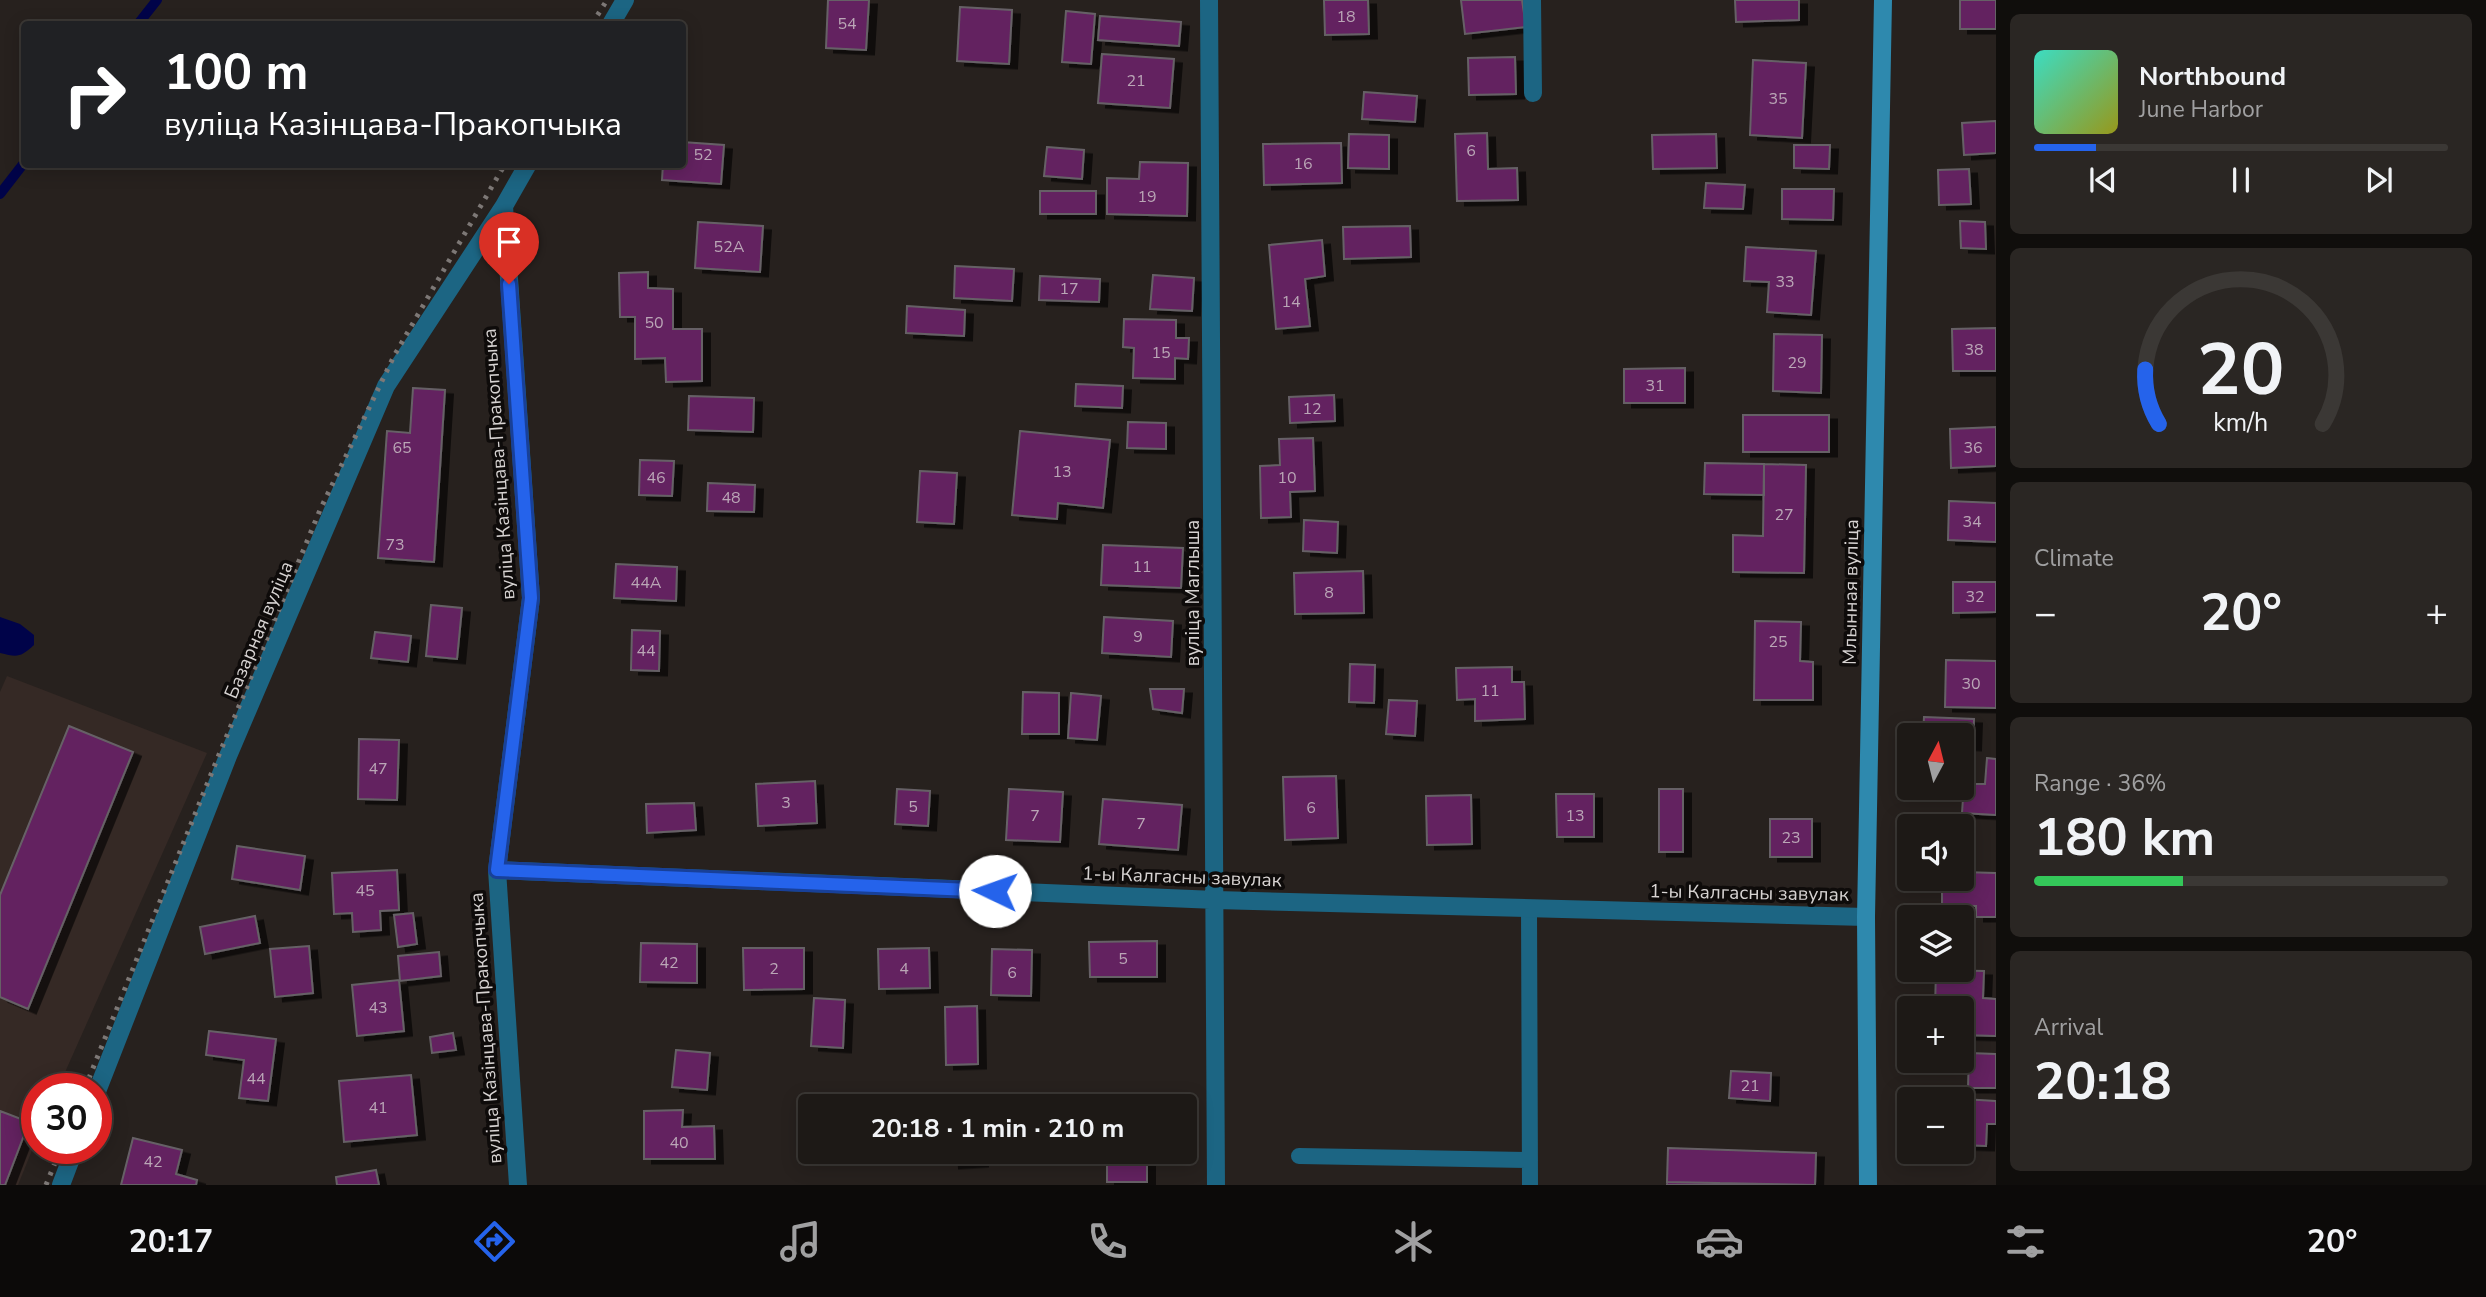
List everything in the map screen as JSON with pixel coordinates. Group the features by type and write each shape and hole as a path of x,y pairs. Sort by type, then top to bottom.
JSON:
{"street":[{"path":"613,21 625,0"},
{"name":"вуліца Маглыша","path":"1209,0 1216,1185"},
{"path":"1532,0 1533,93"},
{"name":"Млынная вуліца","path":"1868,1185 1866,917 1883,0"},
{"path":"503,206 526,168"},
{"name":"вуліца Казінцава-Пракопчыка","path":"503,206 531,598 497,870 518,1185"},
{"name":"Базарная вуліца","path":"104,1073 228,756 386,386 503,206"},
{"name":"1-ы Калгасны завулак","path":"497,870 1216,900 1866,917"},
{"path":"61,1185 69,1164"}],"lane":[{"path":"1528,908 1530,1185"},
{"path":"1299,1156 1530,1160"}],"shaded area":[{"path":"0,617 20,624 34,635 34,645 18,655 0,653"},
{"path":"7,676 207,753 65,1073 21,1073 21,1164 26,1164 18,1185 0,1185 0,692"}],"building":[{"path":"828,0 869,0 866,50 826,48"},
{"path":"1324,0 1368,0 1369,34 1325,35"},
{"path":"1461,0 1522,0 1526,27 1465,34"},
{"path":"1735,0 1799,0 1799,20 1736,22"},
{"path":"1960,0 1996,0 1996,29 1960,29"},
{"path":"960,7 1012,10 1009,64 957,61"},
{"path":"1066,11 1095,14 1091,64 1062,62"},
{"path":"1100,16 1181,22 1179,46 1098,40"},
{"path":"1102,54 1174,59 1170,108 1098,103"},
{"path":"1515,57 1516,94 1469,95 1468,58"},
{"path":"1753,60 1806,63 1802,138 1750,135"},
{"path":"1364,92 1417,96 1415,122 1362,119"},
{"path":"1996,121 1996,153 1964,155 1962,123"},
{"path":"1487,133 1488,169 1517,168 1518,200 1457,201 1455,134"},
{"path":"1349,134 1389,135 1389,169 1348,168"},
{"path":"1716,134 1717,168 1653,169 1652,135"},
{"path":"686,142 724,145 721,184 662,180 663,168 686,168"},
{"path":"1341,143 1342,183 1264,185 1263,144"},
{"path":"1794,145 1830,145 1829,169 1794,168"},
{"path":"1047,147 1084,150 1082,179 1044,176"},
{"path":"1140,162 1188,163 1187,216 1107,214 1107,178 1139,179"},
{"path":"1969,169 1971,204 1939,205 1938,170"},
{"path":"1706,183 1745,185 1743,209 1704,208"},
{"path":"1782,189 1834,189 1833,220 1782,219"},
{"path":"1040,191 1096,191 1096,214 1040,214"},
{"path":"1960,221 1985,222 1986,249 1961,248"},
{"path":"698,222 763,226 760,272 695,268"},
{"path":"1410,226 1411,257 1344,259 1343,227"},
{"path":"1322,240 1325,276 1305,279 1310,326 1276,329 1269,245"},
{"path":"1746,247 1816,251 1811,315 1767,312 1769,282 1744,281"},
{"path":"955,266 1014,269 1012,301 954,298"},
{"path":"648,272 648,288 673,289 673,329 702,329 702,381 666,382 665,358 635,359 635,317 620,317 619,273"},
{"path":"1153,275 1194,278 1192,311 1150,309"},
{"path":"1040,276 1100,279 1099,302 1039,300"},
{"path":"907,306 965,310 964,336 906,333"},
{"path":"1124,319 1176,320 1176,338 1189,338 1188,359 1175,358 1175,379 1133,378 1134,348 1123,347"},
{"path":"1996,328 1996,371 1953,371 1952,329"},
{"path":"1774,334 1822,335 1821,393 1773,391"},
{"path":"1685,368 1685,403 1624,403 1624,369"},
{"path":"1076,384 1123,386 1122,408 1075,406"},
{"path":"413,388 445,390 434,562 378,558 387,431 410,433"},
{"path":"1334,395 1335,421 1290,423 1289,397"},
{"path":"689,396 754,398 753,432 688,430"},
{"path":"1743,415 1829,415 1829,452 1743,452"},
{"path":"1128,422 1166,423 1166,449 1127,448"},
{"path":"1996,427 1996,466 1951,468 1950,429"},
{"path":"1020,431 1110,440 1103,508 1058,503 1057,519 1012,515"},
{"path":"1313,438 1315,491 1290,492 1291,517 1261,518 1260,466 1280,465 1279,439"},
{"path":"640,460 674,461 672,496 639,495"},
{"path":"1705,463 1764,464 1764,495 1704,494"},
{"path":"1764,464 1806,465 1804,573 1733,572 1733,535 1763,536"},
{"path":"920,471 957,473 954,524 917,522"},
{"path":"708,483 755,485 754,512 707,511"},
{"path":"1949,501 1996,503 1996,542 1948,540"},
{"path":"1304,520 1338,522 1337,553 1303,551"},
{"path":"1103,545 1183,548 1181,588 1101,585"},
{"path":"616,564 677,567 676,601 614,598"},
{"path":"1363,571 1364,613 1295,614 1294,573"},
{"path":"1953,582 1996,582 1996,612 1953,613"},
{"path":"431,605 462,608 457,659 426,656"},
{"path":"1104,617 1173,621 1171,657 1102,653"},
{"path":"1755,621 1801,622 1800,661 1813,662 1813,700 1754,700"},
{"path":"632,630 660,631 659,671 631,670"},
{"path":"375,632 411,636 408,662 371,658"},
{"path":"1946,660 1996,661 1996,708 1945,707"},
{"path":"1350,664 1375,665 1374,703 1349,702"},
{"path":"1512,667 1512,682 1524,682 1525,719 1475,721 1475,699 1457,700 1456,668"},
{"path":"1150,689 1184,689 1182,713 1153,709"},
{"path":"1023,692 1059,693 1059,734 1022,734"},
{"path":"1071,693 1101,696 1097,740 1068,738"},
{"path":"1389,700 1417,701 1415,736 1386,734"},
{"path":"1924,717 1974,719 1974,723 1924,723"},
{"path":"69,726 133,752 28,1009 0,997 0,895"},
{"path":"359,739 399,740 397,800 358,799"},
{"path":"1987,758 1996,759 1996,815 1962,813 1963,800 1974,800 1974,784 1985,784"},
{"path":"1336,776 1338,838 1285,840 1283,777"},
{"path":"815,781 817,823 758,826 756,784"},
{"path":"897,789 930,791 928,826 895,824"},
{"path":"1009,789 1063,792 1060,842 1006,840"},
{"path":"1659,789 1683,789 1683,852 1659,852"},
{"path":"1556,794 1594,794 1594,837 1557,837"},
{"path":"1471,795 1472,844 1427,845 1426,796"},
{"path":"1103,799 1182,805 1178,850 1099,844"},
{"path":"694,803 696,830 647,833 646,804"},
{"path":"1770,819 1812,819 1812,857 1770,857"},
{"path":"237,846 305,856 300,890 232,879"},
{"path":"397,870 399,910 380,911 381,930 353,932 352,913 334,914 332,873"},
{"path":"1974,872 1996,873 1996,917 1976,917 1974,905 1942,905 1942,891 1974,891"},
{"path":"413,913 417,944 398,947 394,915"},
{"path":"255,916 260,943 205,954 200,927"},
{"path":"1157,941 1157,977 1090,977 1089,942"},
{"path":"641,943 697,944 697,983 640,982"},
{"path":"309,946 313,993 275,997 270,949"},
{"path":"743,948 804,948 804,989 744,990"},
{"path":"929,948 930,988 879,989 878,949"},
{"path":"992,949 1032,950 1031,996 991,995"},
{"path":"439,952 441,976 400,981 398,956"},
{"path":"1974,971 1984,971 1983,998 1996,999 1996,1036 1974,1035 1974,996 1935,996 1936,982 1974,982"},
{"path":"399,980 404,1031 357,1036 352,985"},
{"path":"814,998 845,1000 843,1048 811,1046"},
{"path":"977,1006 978,1064 946,1065 945,1007"},
{"path":"209,1031 276,1039 268,1101 239,1098 244,1060 206,1055"},
{"path":"453,1033 456,1050 432,1053 430,1037"},
{"path":"676,1050 710,1053 707,1090 672,1087"},
{"path":"1974,1053 1996,1054 1996,1088 1968,1087 1968,1073 1974,1073"},
{"path":"1731,1071 1771,1073 1770,1101 1729,1098"},
{"path":"411,1075 417,1135 344,1142 339,1081"},
{"path":"1974,1100 1996,1101 1996,1124 1987,1124 1986,1146 1974,1146"},
{"path":"683,1110 682,1127 714,1126 715,1159 644,1159 644,1111"},
{"path":"0,1111 21,1119 21,1143 5,1185 0,1185"},
{"path":"133,1138 182,1150 176,1174 197,1180 196,1185 121,1185"},
{"path":"1668,1148 1816,1153 1815,1185 1667,1182"},
{"path":"1107,1164 1147,1164 1147,1182 1107,1182"},
{"path":"376,1170 379,1185 337,1185 336,1177"},
{"path":"1667,1182 1719,1183 1719,1185 1667,1185"}],"waterway":[{"path":"140,21 157,0"},
{"path":"0,194 21,167"}],"railway":[{"path":"594,21 607,0"},
{"path":"91,1073 320,510 394,356 503,168"},
{"path":"46,1185 55,1164"}],"route":[{"path":"509,284 531,598 497,870 995,891"}]}
